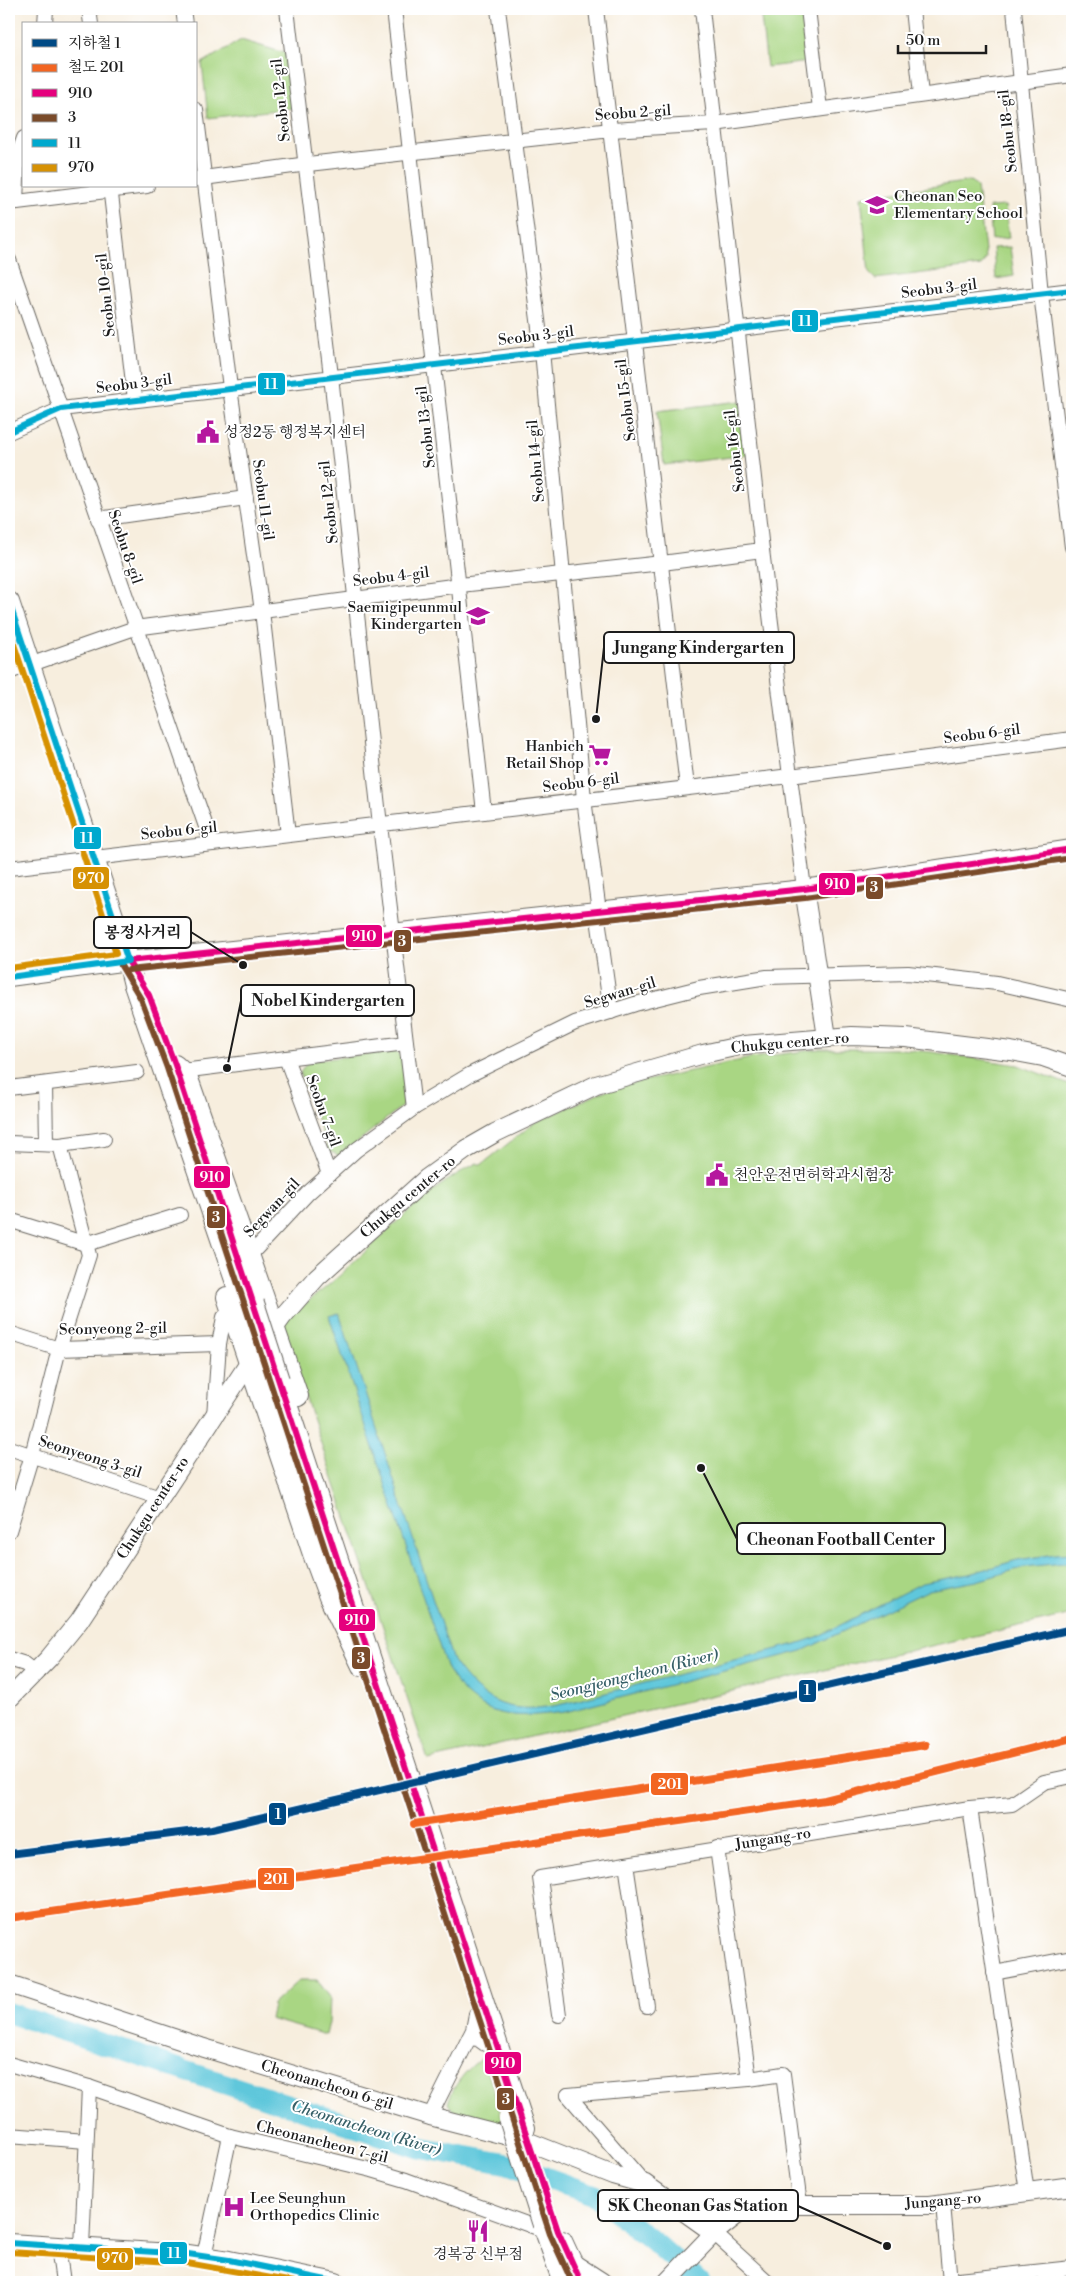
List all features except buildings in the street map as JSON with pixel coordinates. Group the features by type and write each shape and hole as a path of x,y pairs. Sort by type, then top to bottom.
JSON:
{"main road":[{"path":"9,602 128,961 134,985 173,1068 250,1308 386,1707 400,1763"},
{"path":"173,1068 187,1076 276,1328 388,1681 386,1707"},
{"path":"173,1068 160,1082 162,1097 249,1363 329,1597 372,1688"},
{"path":"275,1383 372,1688 400,1763 517,2123 549,2229 552,2250 563,2282"},
{"path":"442,1892 476,2014 477,2041 517,2123"},
{"path":"549,2229 581,2282"}],"street":[{"path":"45,22 46,9"},
{"path":"89,9 91,22"},
{"path":"183,9 185,22"},
{"name":"Seobu 12-gil","path":"287,9 304,165 331,376 380,825 414,1108"},
{"name":"Seobu 13-gil","path":"394,9 484,812"},
{"name":"Seobu 14-gil","path":"498,9 542,351 584,799 611,1012"},
{"name":"Seobu 15-gil","path":"596,9 687,787"},
{"name":"Seobu 16-gil","path":"702,9 762,550 804,889"},
{"path":"808,9 820,109"},
{"path":"912,9 921,95"},
{"name":"Seobu 18-gil","path":"1014,9 1041,294 1070,512 1072,547"},
{"name":"Seobu 2-gil","path":"201,179 410,152 516,142 611,130 714,124 1072,75"},
{"name":"Seobu 11-gil","path":"198,138 201,179 262,611 288,835"},
{"path":"22,144 18,156 12,203 111,189"},
{"name":"Seobu 10-gil","path":"111,189 135,400"},
{"name":"Seobu 8-gil","path":"9,260 135,628 212,844"},
{"name":"Seobu 3-gil","path":"9,432 61,409 1072,290"},
{"path":"98,519 246,498"},
{"name":"Seobu 4-gil","path":"9,672 135,628 355,598 762,550"},
{"name":"Seobu 6-gil","path":"9,868 790,776 1072,739"},
{"path":"9,977 128,961 804,889 1072,849"},
{"path":"804,889 826,1037"},
{"name":"Segwan-gil","path":"250,1255 308,1193 329,1174 356,1150 414,1108 469,1075 575,1023 699,988 767,977 908,973 997,983 1072,1000"},
{"name":"Chukgu center-ro","path":"9,1699 34,1671 49,1658 79,1621 249,1363 316,1277 427,1178 467,1149 495,1133 596,1085 703,1054 744,1045 826,1037 870,1037 945,1042 1011,1050 1044,1057 1072,1067"},
{"name":"Seobu 7-gil","path":"173,1068 286,1058 406,1043"},
{"name":"Seobu 7-gil","path":"286,1058 329,1174"},
{"path":"9,1088 137,1072"},
{"path":"45,1084 46,1144"},
{"path":"9,1143 60,1145 104,1139"},
{"path":"9,1531 32,1455 59,1349 89,1255 60,1145"},
{"path":"9,1220 86,1244 180,1215"},
{"path":"214,1416 219,1344 224,1318"},
{"name":"Seonyeong 2-gil","path":"9,1333 59,1349 219,1344"},
{"name":"Seonyeong 3-gil","path":"9,1448 160,1498"},
{"path":"9,1659 25,1664 34,1671"},
{"name":"Jungang-ro","path":"749,2079 718,1848 970,1808 1012,1804 1044,1782 1072,1776"},
{"path":"970,1808 1027,2192"},
{"path":"559,2015 540,1878 718,1848"},
{"path":"626,1864 647,2006"},
{"path":"994,1973 1072,1958"},
{"name":"Cheonancheon 6-gil","path":"9,1984 201,2047 430,2116 524,2140 613,2175 646,2184"},
{"path":"430,2116 477,2041"},
{"name":"Cheonancheon 7-gil","path":"9,2064 89,2087 230,2136 372,2170 549,2229"},
{"name":"Cheonancheon 6-gil","path":"708,2238 646,2184 568,2095 749,2079 783,2074 800,2205"},
{"path":"82,2247 89,2087"},
{"path":"9,2135 86,2141"},
{"path":"204,2256 230,2136"},
{"name":"Jungang-ro","path":"667,2282 708,2238 736,2216 753,2207 930,2205 1072,2186"},
{"path":"943,2204 950,2282 1072,2268"},
{"path":"708,2238 768,2282"},
{"path":"9,2243 204,2256 336,2282"},
{"path":"58,2246 62,2282"},
{"path":"552,2250 553,2282"},
{"path":"570,2261 602,2282"},
{"path":"253,2265 257,2282"}],"green space":[{"path":"760,9 803,9 809,62 767,67"},
{"path":"241,40 288,54 293,108 208,118 202,63"},
{"path":"971,181 977,187 986,258 981,266 875,279 869,273 861,197"},
{"path":"1005,206 1009,238 992,240 989,207"},
{"path":"1010,247 1014,276 996,279 993,248"},
{"path":"741,401 748,455 664,465 657,411"},
{"path":"820,1049 901,1049 932,1052 1018,1065 1072,1086 1072,1614 428,1760 280,1322 331,1283 421,1200 457,1174 477,1163 481,1165 534,1123 611,1088 751,1058"},
{"path":"396,1051 402,1057 408,1100 406,1103 340,1156 329,1151 300,1073 308,1061"},
{"path":"299,1980 317,1980 330,1997 329,2022 326,2035 270,2019 273,2004"},
{"path":"481,2059 486,2065 504,2124 503,2127 464,2118 452,2109 448,2103 461,2078 470,2067"}],"water":[{"path":"339,1313 453,1661 476,1688 501,1704 530,1708 548,1707 796,1644 817,1637 922,1583 969,1574 1017,1560 1055,1554 1072,1553 1072,1562 1025,1567 977,1581 929,1590 802,1651 565,1712 512,1715 497,1712 484,1707 471,1698 459,1686 447,1669 329,1316"}],"waterway":[{"name":"Cheonancheon (River)","path":"9,2013 420,2148 508,2164 595,2195 660,2247 699,2282"}],"metro line":[{"name":"1","path":"9,1854 212,1829 1072,1629"}],"rail line":[{"name":"201","path":"9,1918 825,1800 1072,1738"},
{"name":"201","path":"414,1824 925,1745"}],"transit line":[{"name":"11","path":"9,432 61,409 1072,290"},
{"name":"11","path":"9,602 128,961 9,977"},
{"name":"970","path":"9,629 116,954 9,968"},
{"name":"910","path":"128,961 804,889 1072,849"},
{"name":"3","path":"129,970 805,898 1072,858"},
{"name":"910","path":"128,961 149,995 175,1065 558,2231 581,2282"},
{"name":"3","path":"121,966 141,999 167,1068 550,2234 572,2282"},
{"name":"11","path":"9,2243 188,2254 229,2260 336,2282"},
{"name":"970","path":"9,2252 187,2263 294,2282"}],"place":[{"name":"Cheonan Seo Elementary School","path":"877,205"},
{"name":"성정2동 행정복지센터","path":"208,432"},
{"name":"Saemigipeunmul Kindergarten","path":"478,616"},
{"name":"Jungang Kindergarten","path":"596,719"},
{"name":"Hanbich Retail Shop","path":"600,755"},
{"name":"봉정사거리","path":"243,965"},
{"name":"Nobel Kindergarten","path":"227,1068"},
{"name":"천안운전면허학과시험장","path":"717,1175"},
{"name":"Cheonan Football Center","path":"701,1468"},
{"name":"Lee Seunghun Orthopedics Clinic","path":"234,2207"},
{"name":"경복궁 신부점","path":"478,2231"},
{"name":"SK Cheonan Gas Station","path":"887,2246"}],"water label":[{"name":"Seongjeongcheon (River)","path":"634,1675"}]}
